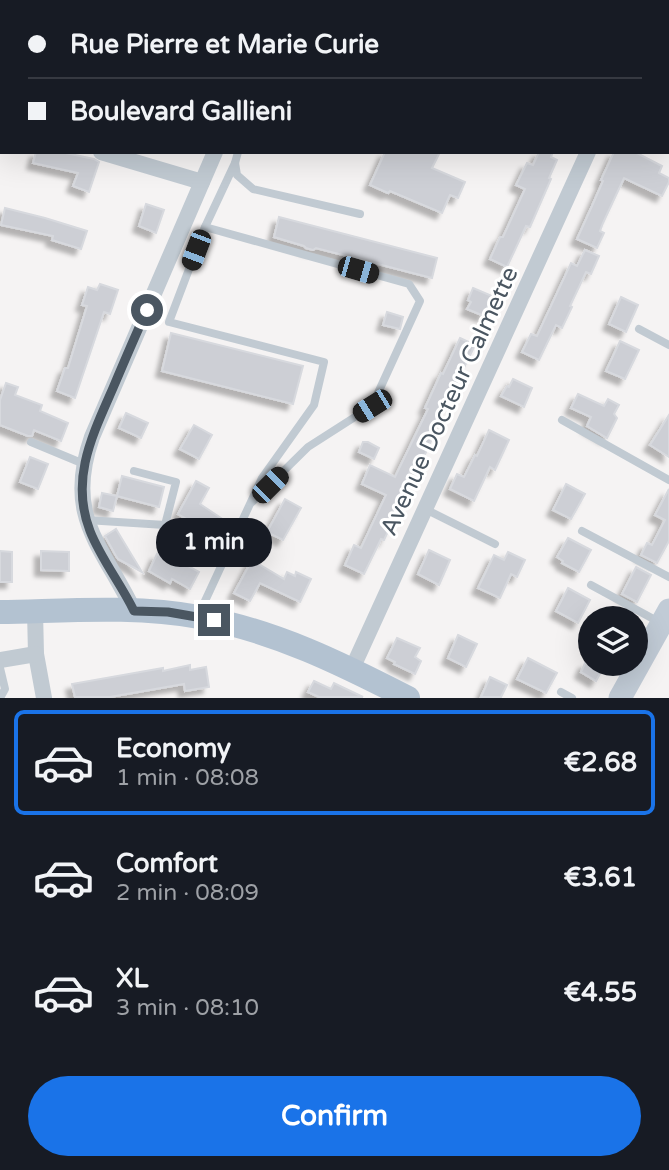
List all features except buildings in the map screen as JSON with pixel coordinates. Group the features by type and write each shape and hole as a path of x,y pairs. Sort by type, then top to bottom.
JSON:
{"main road":[{"path":"0,612 134,611 168,612 198,617 273,635 352,669 408,698"},
{"path":"620,698 665,617"}],"street":[{"path":"109,154 202,182"},
{"path":"134,611 96,545 86,520 82,488 84,464 92,438 214,154"},
{"name":"Avenue Docteur Calmette","path":"352,669 587,154"},
{"path":"35,611 36,654 44,698"},
{"path":"0,660 36,654"}],"lane":[{"path":"198,617 262,478 314,405 324,362 169,321 205,227 237,154"},
{"path":"235,163 237,175 253,190 360,214"},
{"path":"205,227 409,284 420,302 372,406 308,446 250,505"},
{"path":"639,329 669,345"},
{"path":"562,420 669,480"},
{"path":"31,442 84,464"},
{"path":"86,520 165,525 176,482 135,471"},
{"path":"425,509 495,544"},
{"path":"582,531 669,577"},
{"path":"591,585 665,617"},
{"path":"0,668 5,690 1,698"},
{"path":"561,692 572,698"}],"route":[{"path":"147,310 87,451 82,488 86,520 96,545 134,611 168,612 214,620"}]}
